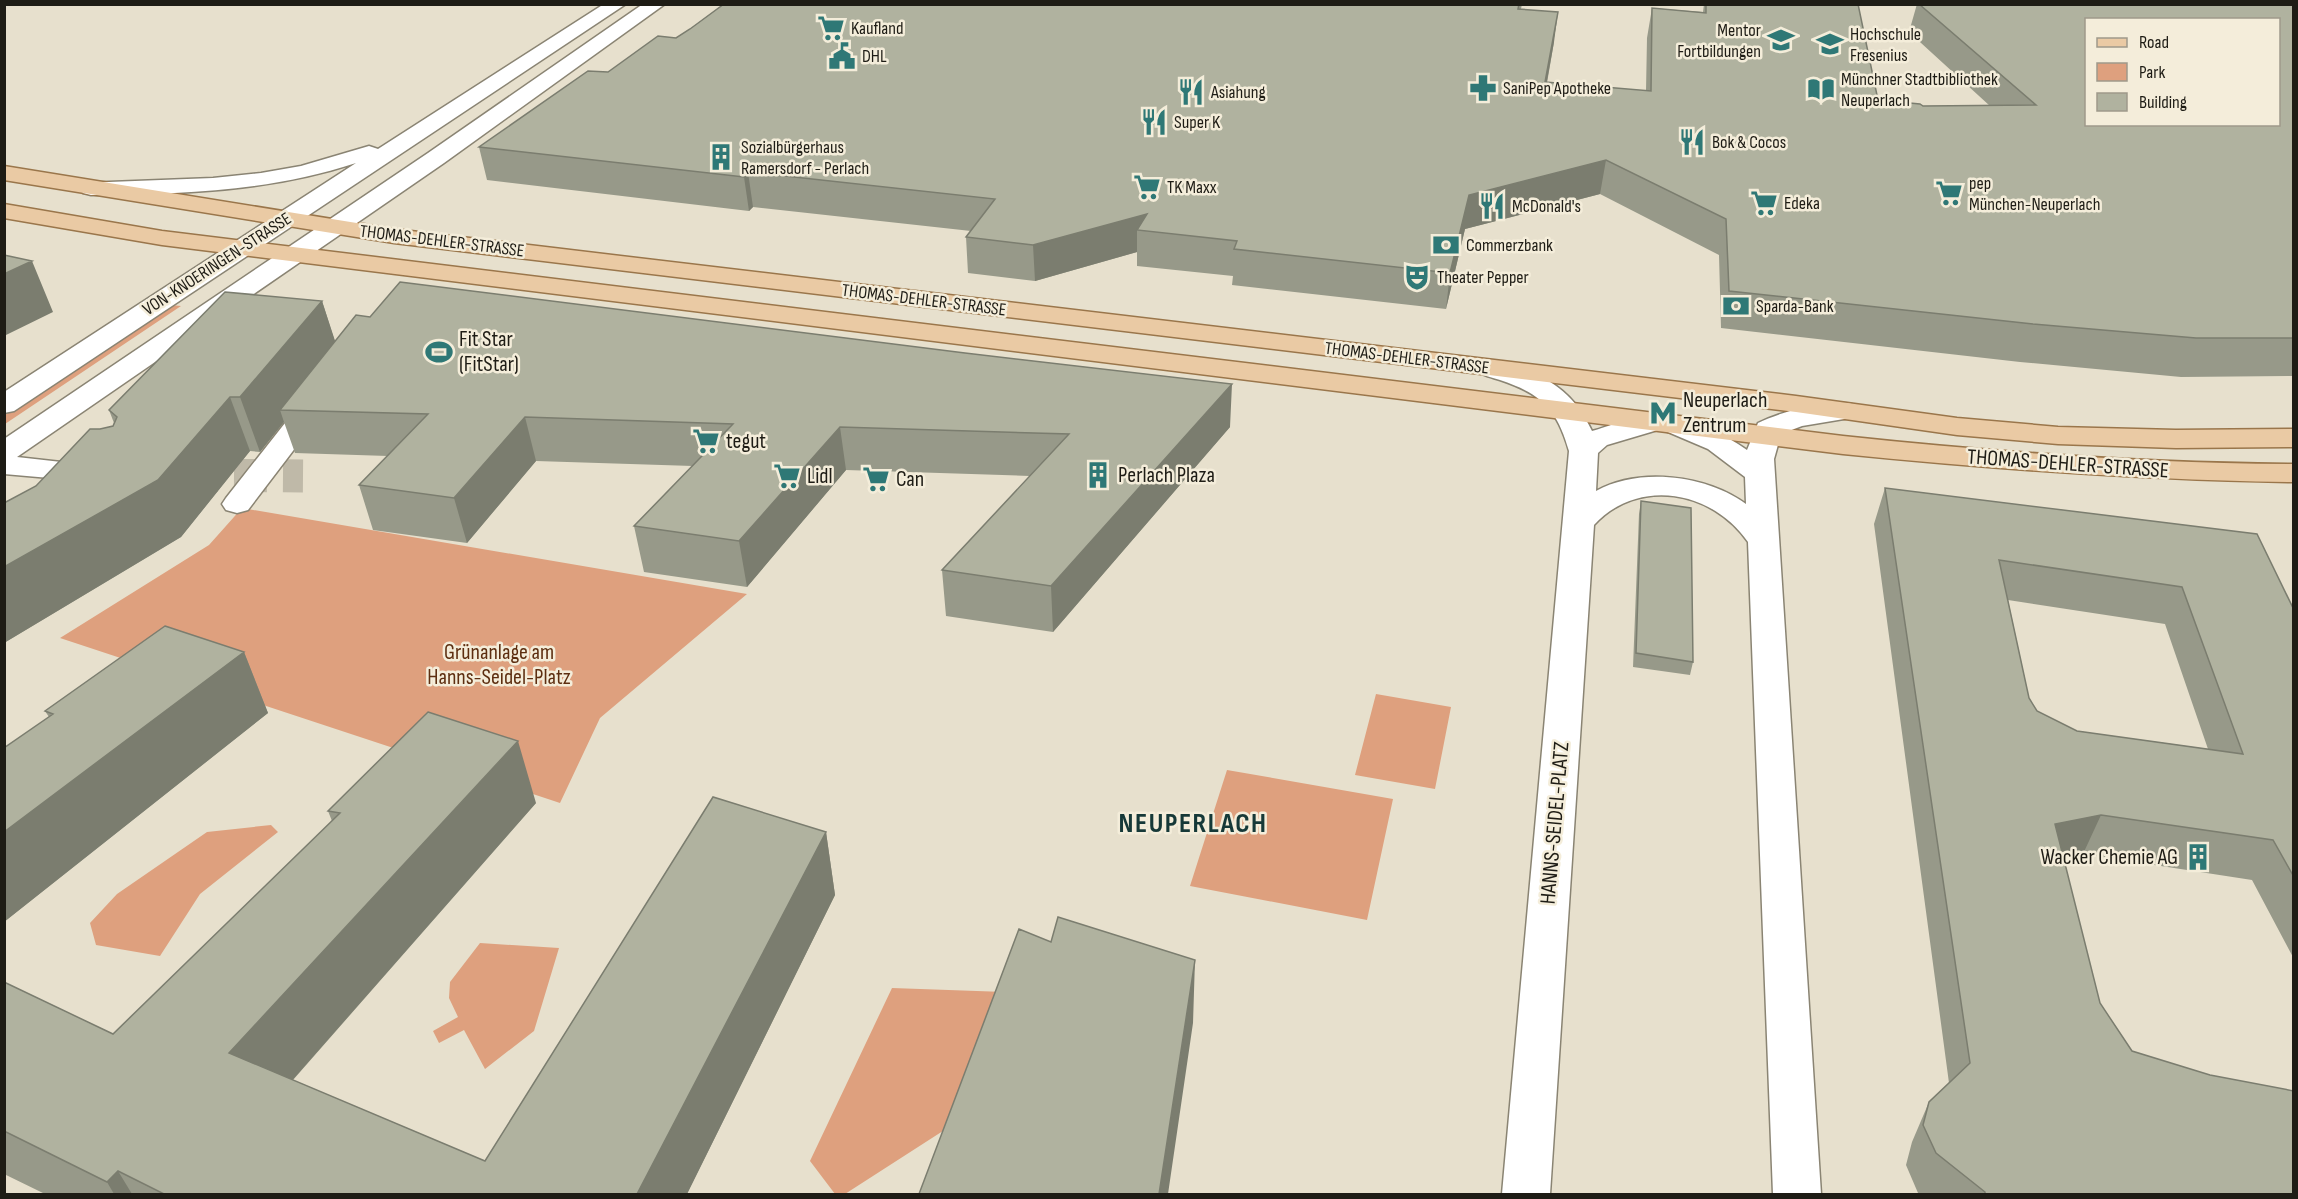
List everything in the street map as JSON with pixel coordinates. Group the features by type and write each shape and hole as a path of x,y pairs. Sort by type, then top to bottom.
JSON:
{"main road":[{"name":"THOMAS-DEHLER-STRASSE","path":"4,173 404,237 1981,429 2074,436 2200,440 2294,438"},
{"name":"THOMAS-DEHLER-STRASSE","path":"4,211 140,234 242,248 1843,445 2094,468 2214,473 2294,472"},
{"name":"THOMAS-DEHLER-STRASSE","path":"1843,445 1820,435 1815,429 1815,424 1824,418 1846,411"}],"street":[{"name":"VON-KNOERINGEN-STRASSE","path":"4,405 285,219 617,4"},
{"path":"334,226 656,4"},
{"name":"VON-KNOERINGEN-STRASSE","path":"91,188 202,185 285,176 376,150 431,125"},
{"name":"VON-KNOERINGEN-STRASSE","path":"4,453 334,226"},
{"path":"1489,368 1534,383 1570,411"},
{"path":"237,504 335,378"},
{"name":"HANNS-SEIDEL-PLATZ","path":"1526,1194 1584,451 1570,411"},
{"path":"1797,1194 1759,459 1768,429 1778,423 1803,416 1846,411"},
{"path":"1584,451 1597,439 1625,429 1663,424 1718,443 1759,473"},
{"path":"4,465 123,474"},
{"path":"1578,523 1599,502 1625,490 1650,486 1667,487 1714,498 1740,514 1754,527 1763,542"}],"green space":[{"path":"171,305 181,306 5,424 5,415"},
{"name":"Grünanlage am Hanns-Seidel-Platz","path":"242,508 747,594 600,718 560,803 60,638 209,545"},
{"path":"1376,694 1451,707 1435,789 1355,775"},
{"path":"1227,770 1393,799 1367,920 1190,886"},
{"path":"271,825 278,832 200,894 160,956 96,945 90,923 117,894 207,832"},
{"path":"480,943 559,948 534,1031 485,1069 464,1030 439,1043 433,1031 458,1017 449,998 450,982"},
{"path":"892,988 1005,992 946,1129 845,1194 835,1194 810,1161"}],"building":[{"name":"pep München-Neuperlach","path":"724,4 1519,4 1518,9 1558,12 1545,82 1651,91 1652,8 1706,13 1706,4 1858,4 1878,100 1923,106 2036,105 1919,4 2294,4 2294,338 2196,338 2033,324 1729,291 1726,219 1606,160 1469,195 1450,273 1234,249 1237,241 1137,230 1147,214 1033,245 966,237 995,199 748,172 744,177 479,147 588,71 608,72 658,36 676,38"},
{"path":"4,255 32,261 4,274"},
{"path":"400,282 1232,384 1051,586 942,570 1069,434 840,427 739,541 634,526 733,424 525,417 454,498 359,485 428,414 280,410 356,315 370,317"},
{"path":"225,292 322,301 240,397 230,397 158,480 4,567 4,503 36,486 90,429 113,426 117,417 109,410"},
{"name":"Wacker Chemie AG","path":"1885,488 2257,534 2294,610 2294,877 2273,840 2101,815 2055,824 2100,1003 2132,1051 2210,1075 2294,1091 2294,1194 1985,1194 1936,1153 1923,1125 1929,1102 1970,1063","holes":["1999,560 2182,587 2243,754 2077,731 2037,711 2029,698"]},
{"path":"1641,501 1691,508 1693,662 1636,653"},
{"path":"165,626 244,652 4,832 4,748 53,714 45,711"},
{"path":"428,712 518,741 229,1053 485,1161 713,797 826,832 637,1194 164,1194 118,1171 107,1182 4,1131 4,982 113,1034 340,813 328,811"},
{"path":"1058,917 1195,960 1159,1194 919,1194 1019,929 1051,942"}],"tunnel":[{"path":"185,475 303,476"}],"place":[{"name":"Kaufland","path":"831,28"},
{"name":"Mentor Fortbildungen","path":"1781,40"},
{"name":"Hochschule Fresenius","path":"1830,44"},
{"name":"DHL","path":"842,56"},
{"name":"SaniPep Apotheke","path":"1483,88"},
{"name":"Münchner Stadtbibliothek Neuperlach","path":"1821,89"},
{"name":"Asiahung","path":"1191,92"},
{"name":"Super K","path":"1154,122"},
{"name":"Bok & Cocos","path":"1692,142"},
{"name":"Sozialbürgerhaus Ramersdorf - Perlach","path":"721,157"},
{"name":"TK Maxx","path":"1147,187"},
{"name":"pep München-Neuperlach","path":"1949,193"},
{"name":"Edeka","path":"1764,203"},
{"name":"McDonald's","path":"1492,206"},
{"name":"Commerzbank","path":"1446,245"},
{"name":"Theater Pepper","path":"1417,277"},
{"name":"Sparda-Bank","path":"1736,306"},
{"name":"Fit Star (FitStar)","path":"439,352"},
{"name":"Neuperlach Zentrum","path":"1663,413"},
{"name":"tegut","path":"706,441"},
{"name":"Perlach Plaza","path":"1098,475"},
{"name":"Lidl","path":"787,476"},
{"name":"Can","path":"876,479"},
{"name":"Wacker Chemie AG","path":"2198,857"}],"district":[{"name":"NEUPERLACH","path":"1193,823"}]}
